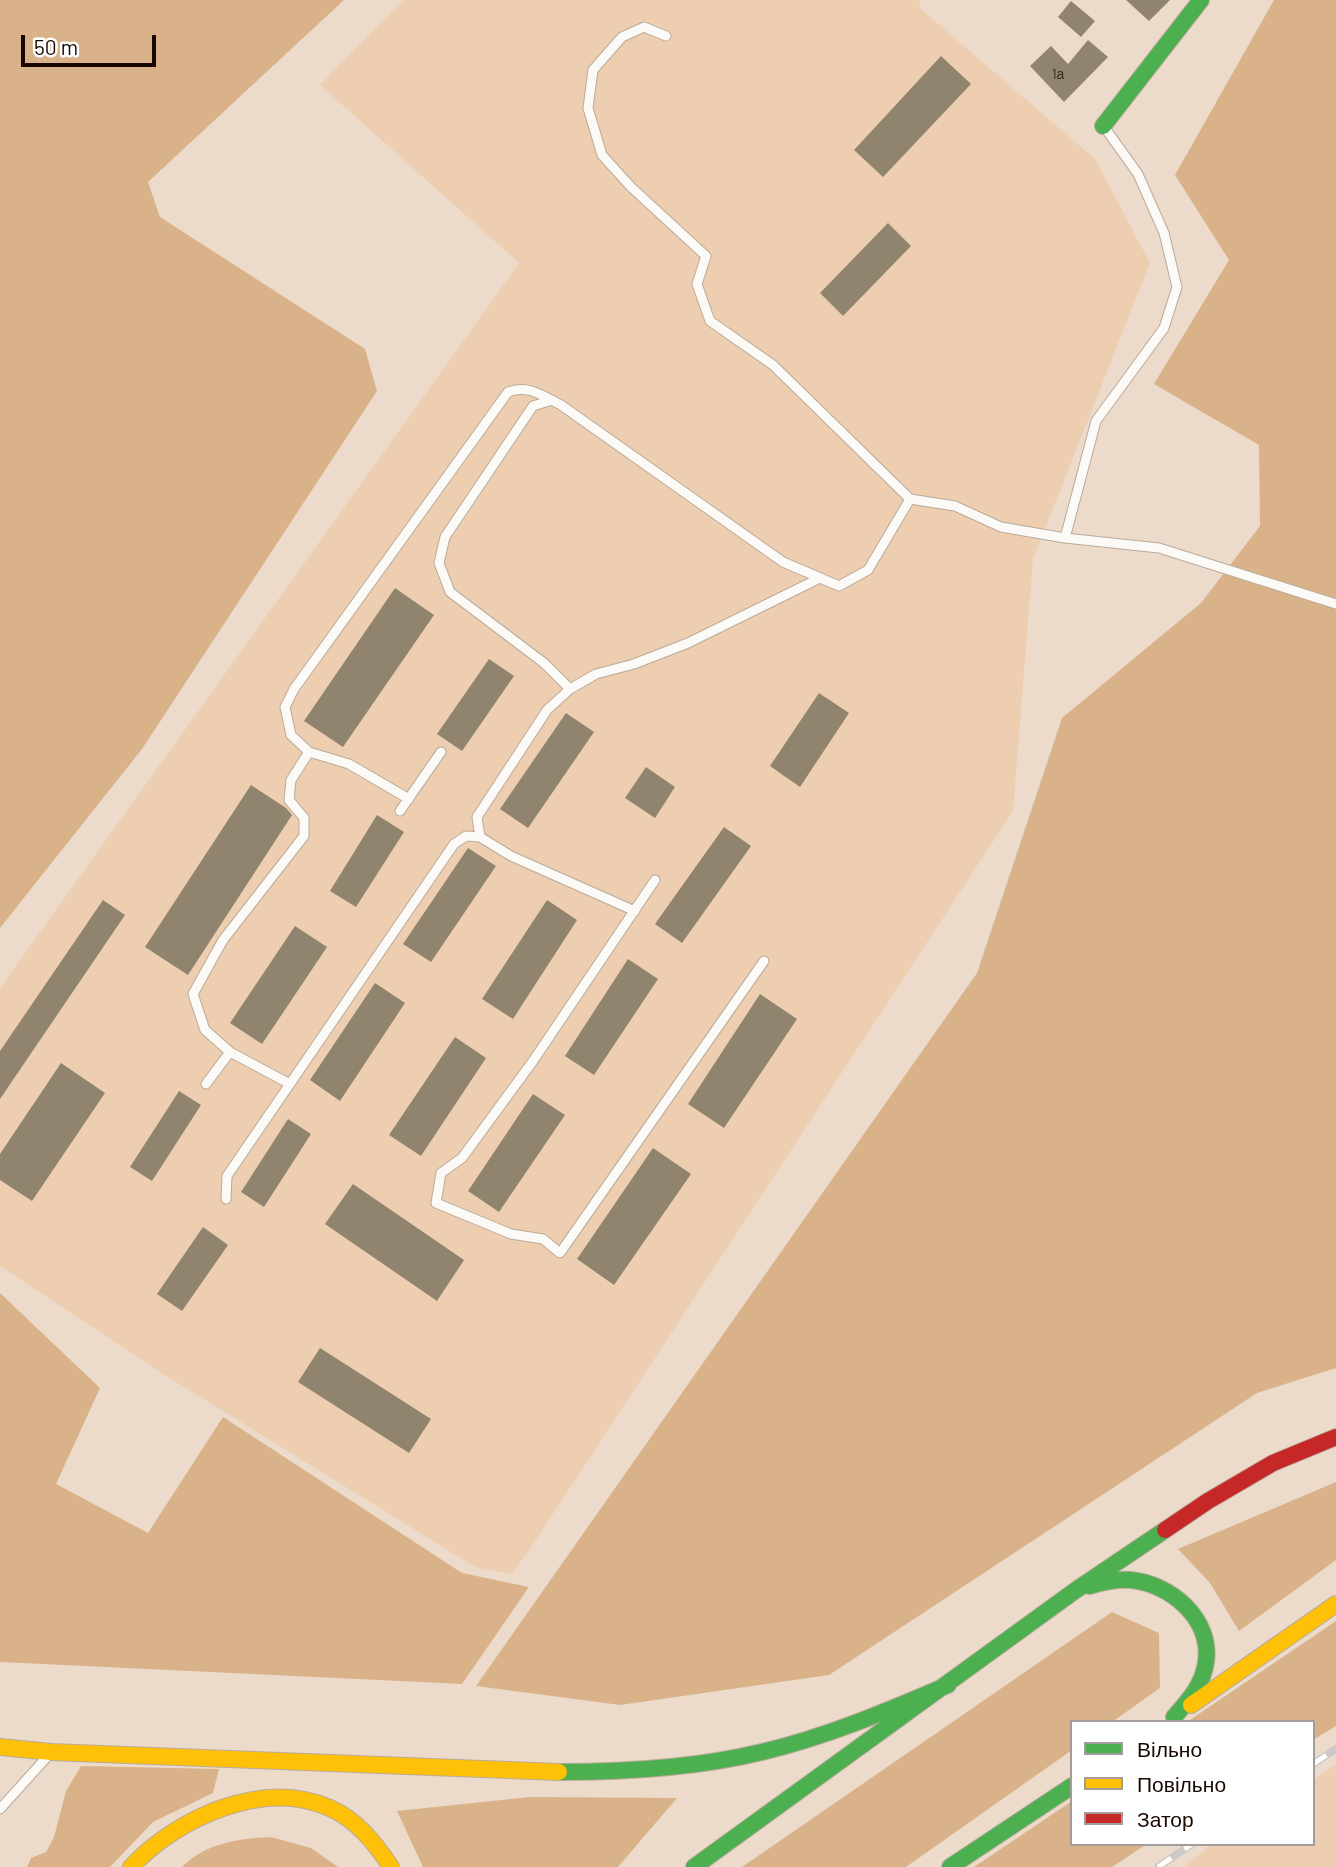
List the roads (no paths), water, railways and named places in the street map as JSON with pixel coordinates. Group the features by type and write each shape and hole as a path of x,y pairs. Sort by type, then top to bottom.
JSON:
{"main road":[{"path":"1103,126 1201,0"},
{"path":"694,1867 1076,1590 1242,1479 1336,1437"},
{"path":"1076,1590 1120,1579 1149,1583 1176,1596 1195,1614 1207,1649 1203,1676 1196,1690 1170,1719"},
{"path":"1170,1719 1336,1604"},
{"path":"0,1747 51,1752 560,1773 678,1766 784,1747 848,1726 948,1685"},
{"path":"950,1867 1070,1787"},
{"path":"131,1867 156,1840 192,1820 232,1806 285,1799 320,1804 348,1818 369,1837 391,1867"}],"lane":[{"path":"666,36 644,27 622,37 593,70 589,108 602,155 631,187 706,256 697,284 710,321 773,365 910,499 955,506 1001,527 1065,538 1159,548 1336,604"},
{"path":"1065,538 1096,421 1164,328 1177,287 1164,233 1138,174 1103,126"},
{"path":"409,799 349,764 309,752 291,735 285,707 294,689 508,392 519,387 552,400 783,562 839,586 868,570 910,499"},
{"path":"552,400 533,406 445,537 439,563 450,592 544,663 570,689"},
{"path":"480,837 477,817 547,710 570,689 596,674 688,643 820,578"},
{"path":"290,1084 230,1052 205,1030 193,994 223,940 304,836 304,818 289,800 290,780 309,752"},
{"path":"400,811 441,752"},
{"path":"226,1199 227,1176 454,844 466,836 480,837 511,856 635,911"},
{"path":"655,880 533,1061 462,1158 441,1173 436,1203 511,1234 543,1240 560,1253 764,961"},
{"path":"206,1084 230,1052"},
{"path":"0,1808 51,1752"}],"railway":[{"path":"1315,1763 1336,1749"},
{"path":"1158,1867 1189,1846"}]}
